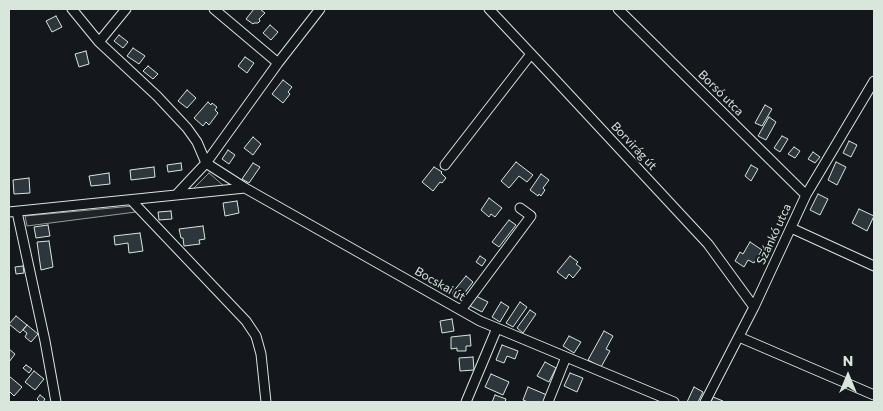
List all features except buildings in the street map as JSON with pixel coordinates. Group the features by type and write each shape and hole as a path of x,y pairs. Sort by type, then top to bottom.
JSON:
{"street":[{"path":"72,9 99,42 187,128 206,163"},
{"path":"99,42 126,9"},
{"path":"214,9 278,62"},
{"path":"176,195 206,163 278,62 320,9"},
{"name":"Borvirág út","path":"489,9 708,244 754,307"},
{"name":"Borsó utca","path":"618,9 806,195"},
{"path":"445,165 532,54"},
{"name":"Szánkó utca","path":"704,402 754,307 806,195 874,81"},
{"name":"Bocskai út","path":"206,163 245,188 480,321 674,402"},
{"path":"56,402 45,341 13,212 245,188"},
{"path":"131,200 246,321 256,336 261,354 266,402"},
{"path":"461,310 532,216 520,208"},
{"path":"791,228 874,266"},
{"path":"466,402 497,328"},
{"path":"738,337 874,395"},
{"path":"548,402 566,357"}],"shaded area":[{"path":"209,173 224,186 191,191"},
{"path":"133,206 136,212 27,226 25,216"}]}
